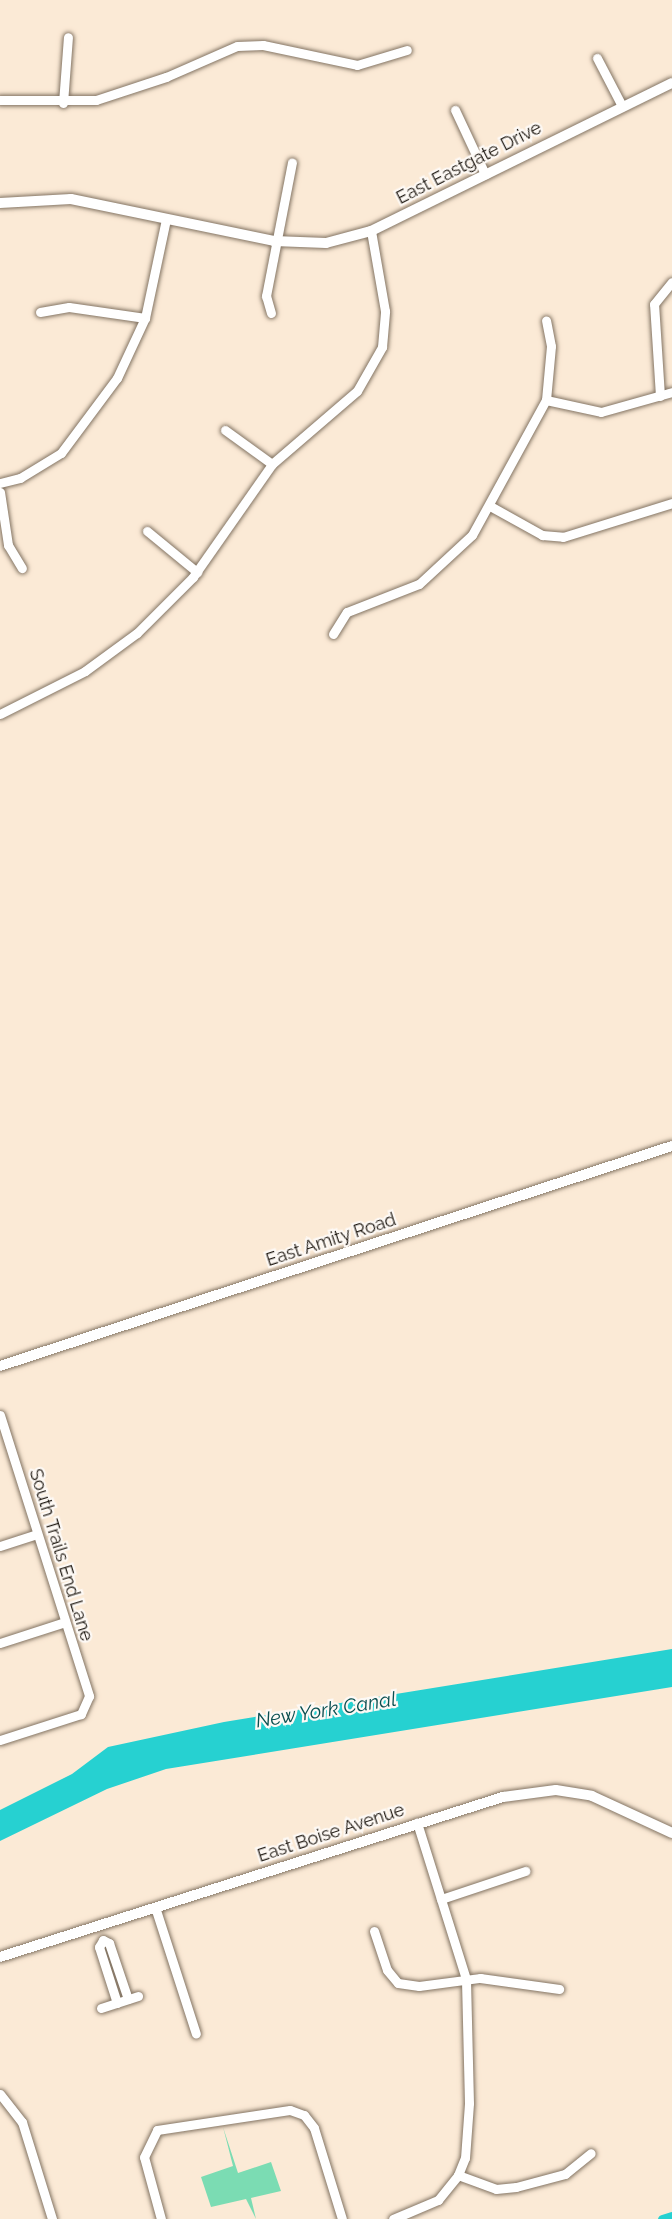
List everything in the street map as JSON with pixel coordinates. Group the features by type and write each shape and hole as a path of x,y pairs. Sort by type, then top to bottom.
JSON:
{"street":[{"path":"63,103 68,37"},
{"path":"0,100 63,103 96,100 156,81 237,46 335,57 357,65 407,50"},
{"path":"597,58 622,106"},
{"name":"East Eastgate Drive","path":"0,203 71,199 274,241 326,243 371,231 672,83"},
{"path":"455,110 485,174"},
{"path":"271,313 266,296 274,241 291,162"},
{"path":"0,483 20,478 61,453 117,378 145,318 166,219"},
{"path":"0,714 85,671 136,633 197,572 272,464 357,391 382,347 385,311 371,231"},
{"path":"660,396 654,304 672,282"},
{"path":"40,312 69,306 145,318"},
{"path":"333,634 347,612 398,594 439,570 465,545 490,506 546,400 551,346 546,320"},
{"path":"546,400 601,412 672,392"},
{"path":"225,430 272,464"},
{"path":"0,492 8,545 22,568"},
{"path":"490,506 542,535 563,537 672,503"},
{"path":"147,531 197,572"},
{"name":"East Amity Road","path":"0,1366 672,1146"},
{"name":"South Trails End Lane","path":"0,1414 4,1444 37,1534 88,1705 81,1714 0,1740"},
{"path":"0,1546 37,1534"},
{"path":"0,1643 65,1622"},
{"name":"East Boise Avenue","path":"0,1957 503,1797 556,1790 611,1802 672,1833"},
{"path":"393,2219 438,2200 458,2175 465,2158 469,2103 466,1979 417,1823"},
{"path":"441,1899 525,1871"},
{"path":"155,1907 196,2034"},
{"path":"98,1926 103,1940 109,1943 128,1999"},
{"path":"374,1931 387,1970 398,1983 419,1986 466,1979 559,1989"},
{"path":"103,1940 99,1947 117,2003"},
{"path":"101,2008 138,1996"},
{"path":"0,2094 22,2122 52,2219"},
{"path":"161,2219 144,2157 150,2138 164,2126 290,2110 304,2115 314,2128 342,2219"},
{"path":"458,2175 496,2189 516,2187 565,2174 591,2153"}],"green space":[{"path":"223,2127 238,2173 271,2162 281,2191 251,2198 256,2219 246,2199 211,2207 201,2177 233,2166"}],"water":[{"name":"New York Canal","path":"672,1649 672,1687 166,1769 107,1789 0,1841 0,1810 72,1774 108,1747 224,1722"}],"waterway":[{"path":"662,2219 672,2216"}]}
